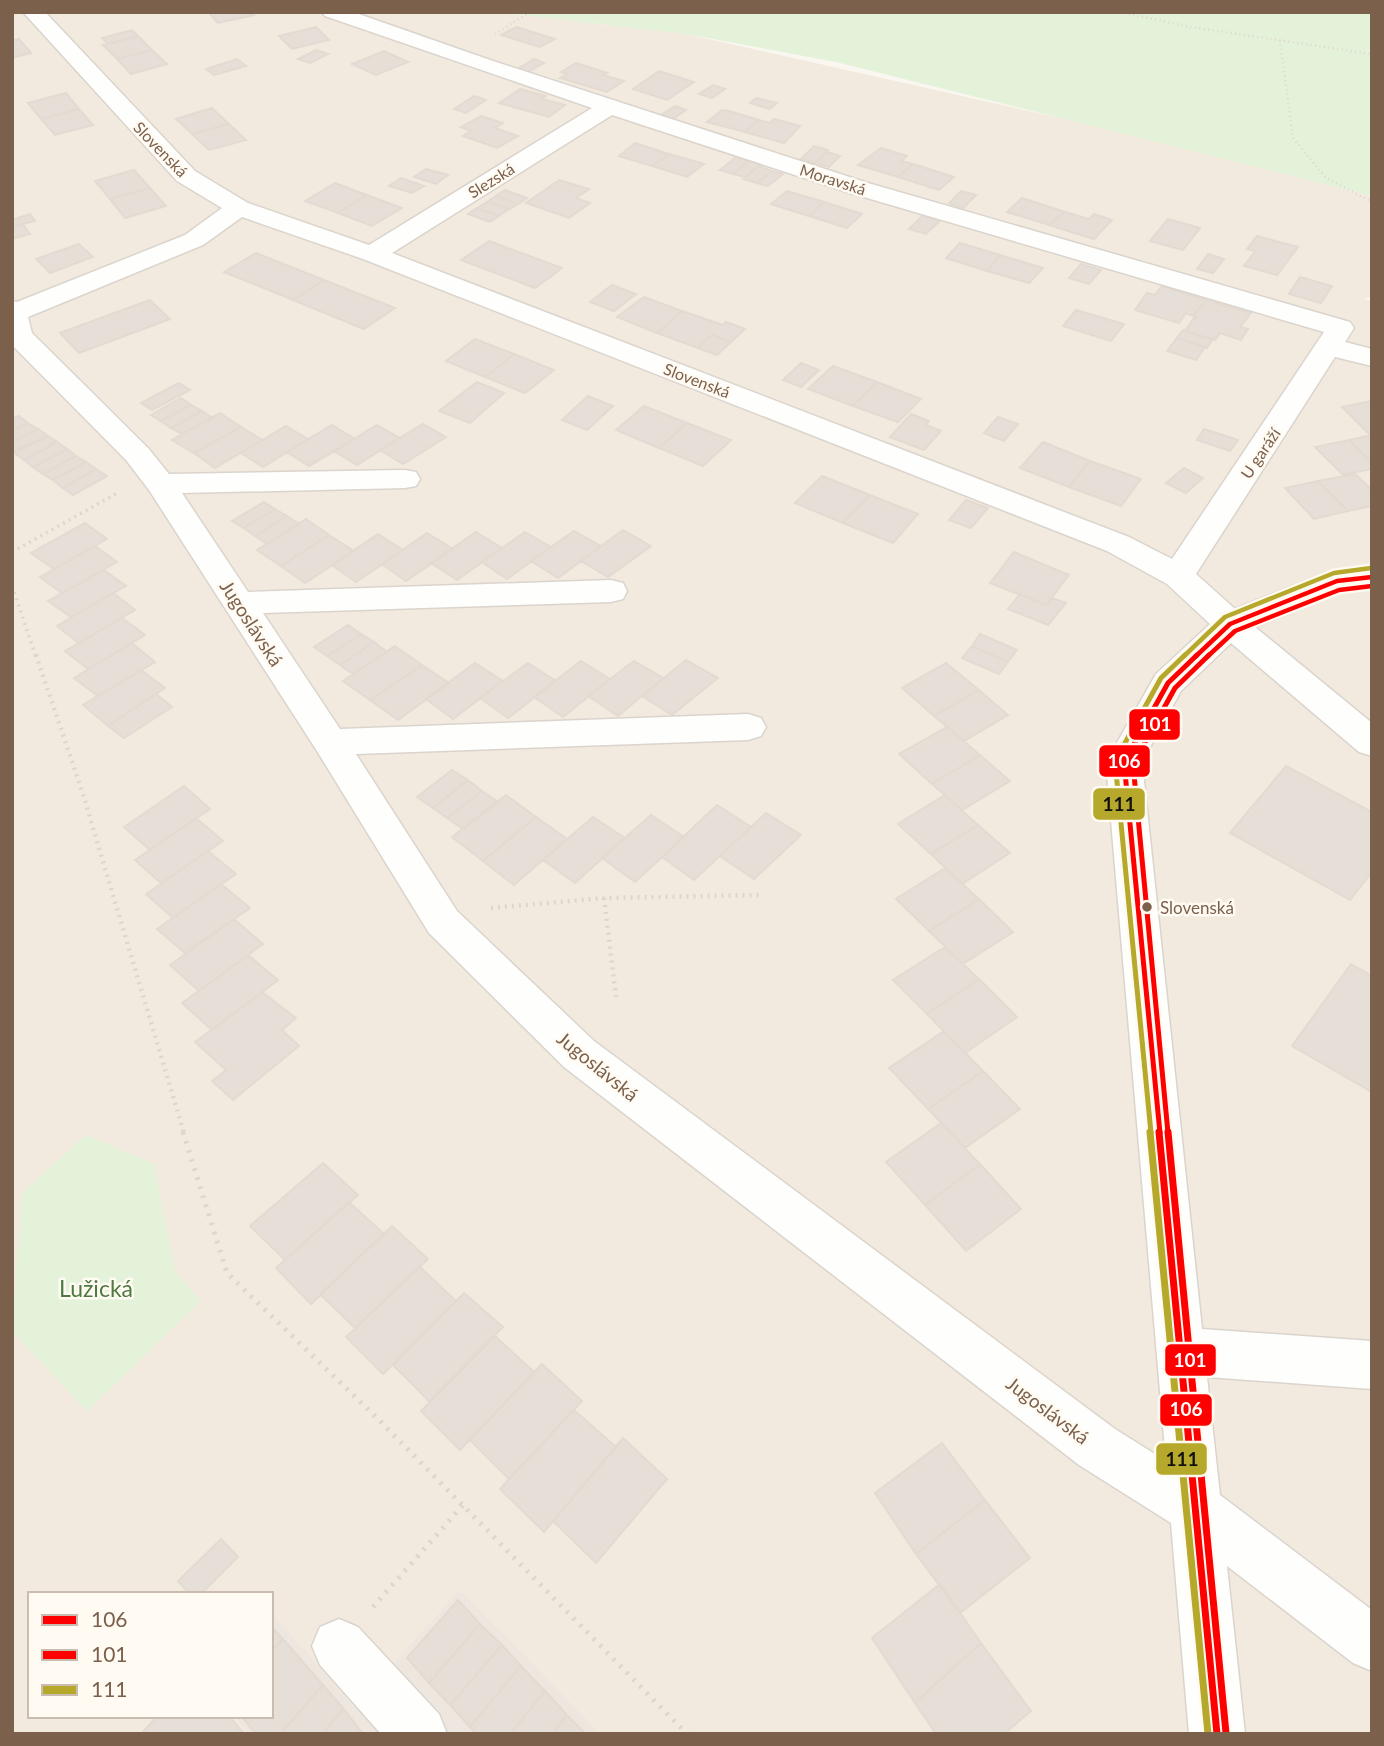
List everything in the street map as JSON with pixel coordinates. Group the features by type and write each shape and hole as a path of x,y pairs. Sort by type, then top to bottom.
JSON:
{"street":[{"name":"Slovenská","path":"33,12 186,176 239,208 372,254 1118,544 1178,576 1230,624 1372,743"},
{"name":"Moravská","path":"332,12 859,188 1335,337 1372,358"},
{"name":"Slezská","path":"372,254 611,106"},
{"path":"13,312 194,240 239,208"},
{"name":"Jugoslávská","path":"13,312 19,336 157,478 330,742 443,922 579,1054 1097,1447 1197,1510 1372,1644"},
{"name":"U garáží","path":"1178,576 1335,337"},
{"path":"157,478 405,479"},
{"path":"1217,1734 1124,762 1168,683 1230,624 1337,581 1372,577"},
{"path":"239,603 611,591"},
{"path":"330,742 748,727"},
{"path":"1180,1351 1372,1365"},
{"path":"339,1646 419,1734"}],"path":[{"path":"1121,12 1372,54"},
{"path":"1280,40 1293,138 1326,178 1372,202"},
{"path":"12,552 157,478"},
{"path":"12,586 82,790 144,1004 227,1273 378,1419 687,1734"},
{"path":"443,922 504,905 604,898 761,895"},
{"path":"604,898 615,997"},
{"path":"339,1646 463,1505"}],"shaded area":[{"path":"12,12 496,12 686,34 1091,125 1372,196 1372,296 1365,299 1372,301 1372,1734 12,1734"},
{"path":"460,1590 601,1734 249,1734 236,1718 273,1718 273,1614 354,1708"}],"green space":[{"path":"496,12 1372,12 1372,196 836,62 686,34"},
{"name":"Lužická","path":"86,1135 154,1164 175,1272 201,1301 87,1411 12,1331 22,1193"}],"building":[{"path":"208,12 252,12 254,15 218,23"},
{"path":"316,27 329,40 292,49 279,36"},
{"path":"516,27 555,39 540,47 501,35"},
{"path":"132,30 138,36 108,44 102,38"},
{"path":"138,36 152,50 117,59 103,45"},
{"path":"19,39 31,53 12,58 12,41"},
{"path":"152,50 167,64 131,74 117,59"},
{"path":"316,50 328,54 310,63 298,59"},
{"path":"384,51 408,62 376,75 352,64"},
{"path":"237,59 246,66 214,75 206,69"},
{"path":"534,59 544,63 528,72 517,69"},
{"path":"576,63 624,81 607,92 560,78 567,74 561,72"},
{"path":"659,71 694,82 667,100 633,89"},
{"path":"713,85 725,89 712,98 699,94"},
{"path":"520,89 546,96 542,99 565,105 549,117 499,103"},
{"path":"66,93 79,109 41,119 28,103"},
{"path":"474,96 486,100 466,113 454,109"},
{"path":"756,98 777,103 770,109 750,103"},
{"path":"675,106 686,110 673,119 661,115"},
{"path":"212,108 229,124 192,134 176,119"},
{"path":"79,109 93,125 55,135 41,119"},
{"path":"722,110 759,120 745,132 707,122"},
{"path":"481,116 503,123 495,128 518,136 497,148 463,136 471,131 461,127"},
{"path":"774,119 800,126 784,143 745,132 759,120 770,123"},
{"path":"229,124 246,140 209,150 192,134"},
{"path":"635,143 669,154 652,166 619,156"},
{"path":"814,146 828,150 815,163 801,159"},
{"path":"881,148 907,156 901,161 913,164 898,177 858,165"},
{"path":"827,152 840,156 829,167 815,163"},
{"path":"669,154 704,164 687,177 652,166"},
{"path":"736,157 749,160 733,174 720,170"},
{"path":"749,160 761,165 745,177 733,174"},
{"path":"913,164 954,177 939,190 898,177"},
{"path":"758,166 772,171 757,183 743,179"},
{"path":"426,169 448,175 436,184 414,177"},
{"path":"134,170 150,188 110,199 95,181"},
{"path":"772,171 783,174 768,186 757,183"},
{"path":"401,178 424,186 412,193 389,186"},
{"path":"559,180 589,189 576,198 590,203 569,218 526,203"},
{"path":"335,183 367,195 338,213 305,201"},
{"path":"150,188 166,206 125,218 110,199"},
{"path":"505,190 527,198 518,204 496,196"},
{"path":"787,191 824,202 809,216 771,204"},
{"path":"961,191 976,195 963,208 949,203"},
{"path":"367,195 402,208 372,226 338,213"},
{"path":"496,196 518,204 510,209 487,202"},
{"path":"1022,198 1065,212 1049,225 1007,212"},
{"path":"487,202 509,209 499,216 477,208"},
{"path":"824,202 862,214 847,228 809,216"},
{"path":"477,208 499,216 490,222 468,214"},
{"path":"1065,212 1089,219 1094,214 1112,220 1094,239 1049,225"},
{"path":"30,214 35,221 12,227 12,220"},
{"path":"922,216 940,221 926,234 909,229"},
{"path":"1168,219 1200,228 1183,250 1150,241"},
{"path":"22,224 30,234 12,239 12,227"},
{"path":"1257,236 1298,247 1277,275 1244,266 1255,251 1247,249"},
{"path":"489,241 562,268 535,288 461,260"},
{"path":"960,243 1000,255 987,271 946,258"},
{"path":"79,244 93,257 50,273 36,259"},
{"path":"256,253 324,280 293,300 224,272"},
{"path":"1208,254 1224,259 1213,273 1197,269"},
{"path":"1000,255 1043,268 1029,283 987,271"},
{"path":"1081,264 1101,270 1089,284 1069,278"},
{"path":"1300,277 1332,286 1321,303 1289,294"},
{"path":"324,280 395,308 364,329 293,300"},
{"path":"612,285 636,294 614,311 590,302"},
{"path":"1162,286 1206,300 1193,316 1186,313 1179,323 1135,310 1147,293 1155,295"},
{"path":"644,297 682,311 657,333 617,317"},
{"path":"150,300 170,319 79,353 60,333"},
{"path":"1206,300 1251,313 1240,327 1248,329 1241,340 1220,333 1215,340 1185,331 1194,318 1196,319 1197,317 1193,316"},
{"path":"1076,310 1124,324 1111,341 1063,326"},
{"path":"682,311 723,325 726,322 745,329 731,342 712,335 698,348 657,333"},
{"path":"1183,330 1212,340 1207,348 1177,338"},
{"path":"712,335 731,342 717,355 698,348"},
{"path":"1177,338 1205,347 1196,360 1167,351"},
{"path":"475,339 514,354 485,377 446,361"},
{"path":"514,354 554,370 525,393 485,377"},
{"path":"801,363 819,370 801,387 783,380"},
{"path":"833,366 877,382 853,406 808,389"},
{"path":"477,382 504,393 470,423 439,411"},
{"path":"877,382 921,399 898,422 853,406"},
{"path":"179,383 190,390 152,410 141,403"},
{"path":"588,396 613,406 587,430 562,420"},
{"path":"181,398 191,405 161,421 151,415"},
{"path":"1372,401 1372,435 1370,435 1342,407"},
{"path":"191,405 202,411 171,428 161,421"},
{"path":"644,406 687,423 659,448 616,430"},
{"path":"202,411 213,418 182,434 171,428"},
{"path":"220,413 241,427 194,453 172,440"},
{"path":"911,414 929,421 926,425 941,431 924,450 890,437"},
{"path":"19,416 28,423 12,431 12,419"},
{"path":"998,417 1018,424 1004,441 984,433"},
{"path":"28,423 38,429 12,442 12,431"},
{"path":"687,423 731,440 703,466 659,448"},
{"path":"423,424 446,437 403,464 380,450"},
{"path":"332,425 355,439 309,466 287,452"},
{"path":"377,425 400,438 357,465 334,451"},
{"path":"286,426 308,439 263,467 241,453"},
{"path":"241,427 262,440 215,468 194,453"},
{"path":"38,429 48,436 12,452 12,442"},
{"path":"1204,429 1238,440 1230,451 1197,440"},
{"path":"1372,435 1372,464 1349,440"},
{"path":"48,436 57,442 24,460 14,453"},
{"path":"1349,440 1372,464 1372,469 1343,475 1315,447"},
{"path":"57,442 67,449 33,467 24,460"},
{"path":"1043,442 1090,461 1069,487 1020,468"},
{"path":"67,449 76,456 43,474 33,467"},
{"path":"76,456 86,462 53,480 43,474"},
{"path":"1090,461 1141,479 1121,506 1069,487"},
{"path":"86,462 96,469 63,488 53,480"},
{"path":"1184,468 1203,478 1186,493 1166,483"},
{"path":"96,469 107,476 73,495 63,488"},
{"path":"1355,474 1372,490 1372,506 1348,511 1318,481"},
{"path":"822,476 870,495 843,523 795,503"},
{"path":"1318,481 1348,511 1314,519 1285,488"},
{"path":"870,495 918,514 893,543 843,523"},
{"path":"966,500 988,508 971,528 949,520"},
{"path":"264,502 275,509 244,528 232,521"},
{"path":"275,509 287,516 255,536 244,528"},
{"path":"287,516 299,524 267,544 255,536"},
{"path":"306,519 329,535 281,566 257,550"},
{"path":"85,523 107,539 54,569 31,553"},
{"path":"623,530 651,546 608,577 581,561"},
{"path":"574,531 601,546 558,578 531,561"},
{"path":"476,532 502,548 457,580 431,563"},
{"path":"525,532 551,547 507,579 482,562"},
{"path":"427,533 453,549 406,581 382,564"},
{"path":"378,534 403,550 356,582 332,565"},
{"path":"329,535 354,551 305,583 281,566"},
{"path":"95,546 117,562 62,593 40,577"},
{"path":"1014,552 1069,575 1046,605 990,583"},
{"path":"104,570 126,586 71,617 48,601"},
{"path":"113,593 135,610 79,643 57,626"},
{"path":"1020,594 1046,605 1052,598 1066,603 1048,625 1008,609"},
{"path":"122,618 145,635 88,669 65,651"},
{"path":"348,625 361,634 327,656 314,647"},
{"path":"361,634 374,642 340,665 327,656"},
{"path":"980,634 1017,650 1008,662 972,646"},
{"path":"374,642 387,652 353,674 340,665"},
{"path":"132,643 155,662 98,696 74,678"},
{"path":"395,646 422,665 370,700 343,681"},
{"path":"972,646 1008,662 999,674 962,658"},
{"path":"686,660 718,678 672,715 642,696"},
{"path":"581,661 610,679 563,717 534,697"},
{"path":"634,661 663,678 618,716 588,696"},
{"path":"475,663 503,681 453,719 426,699"},
{"path":"528,663 556,681 508,718 480,698"},
{"path":"946,663 979,690 934,716 902,688"},
{"path":"422,665 449,683 398,720 370,700"},
{"path":"141,670 165,688 108,726 83,705"},
{"path":"979,690 1008,715 964,741 934,716"},
{"path":"156,694 172,707 124,738 108,726"},
{"path":"947,727 980,755 932,784 899,754"},
{"path":"980,755 1010,781 962,810 932,784"},
{"path":"1286,766 1372,812 1372,872 1350,900 1230,833"},
{"path":"452,770 468,780 433,808 417,797"},
{"path":"468,780 482,791 447,818 433,808"},
{"path":"184,786 210,809 150,850 124,827"},
{"path":"482,791 498,802 463,829 447,818"},
{"path":"506,795 536,817 483,861 452,837"},
{"path":"945,795 978,825 931,854 898,824"},
{"path":"717,805 751,827 694,880 662,857"},
{"path":"766,813 801,835 754,879 720,856"},
{"path":"651,815 684,837 635,882 602,858"},
{"path":"536,817 567,839 514,885 483,861"},
{"path":"593,817 625,838 575,883 543,860"},
{"path":"196,818 223,841 161,883 135,860"},
{"path":"978,825 1010,853 962,884 931,854"},
{"path":"208,851 236,874 173,918 146,894"},
{"path":"945,868 979,899 929,931 896,899"},
{"path":"221,884 250,908 185,953 157,929"},
{"path":"979,899 1013,932 963,964 929,931"},
{"path":"234,919 263,944 199,991 170,965"},
{"path":"945,947 979,979 927,1014 893,980"},
{"path":"248,955 278,980 212,1030 182,1003"},
{"path":"1351,964 1372,976 1372,1092 1292,1046"},
{"path":"979,979 1017,1017 965,1053 927,1014"},
{"path":"262,992 296,1018 282,1030 299,1046 233,1100 212,1081 226,1070 195,1042"},
{"path":"944,1031 983,1071 928,1109 889,1068"},
{"path":"983,1071 1020,1109 965,1148 928,1109"},
{"path":"941,1123 980,1164 925,1205 886,1162"},
{"path":"323,1163 358,1195 285,1260 250,1226"},
{"path":"980,1164 1021,1209 966,1251 925,1205"},
{"path":"349,1202 384,1234 311,1304 276,1268"},
{"path":"392,1226 428,1259 355,1328 320,1294"},
{"path":"420,1267 456,1301 383,1374 346,1337"},
{"path":"464,1293 503,1327 429,1401 393,1365"},
{"path":"495,1336 534,1372 460,1450 421,1411"},
{"path":"542,1364 582,1401 509,1479 470,1440"},
{"path":"574,1410 616,1447 544,1532 500,1489"},
{"path":"623,1438 667,1479 596,1563 553,1521"},
{"path":"942,1443 985,1500 916,1554 875,1493"},
{"path":"985,1500 1030,1558 960,1613 916,1554"},
{"path":"221,1539 238,1557 203,1592 188,1592 178,1581"},
{"path":"940,1584 981,1643 915,1703 872,1638"},
{"path":"458,1600 480,1624 429,1683 407,1658"},
{"path":"480,1624 502,1645 450,1705 429,1683"},
{"path":"273,1628 283,1639 273,1649"},
{"path":"283,1639 323,1685 280,1734 256,1734 243,1718 273,1718 273,1649"},
{"path":"981,1643 1031,1711 1004,1734 936,1734 915,1703"},
{"path":"502,1645 521,1666 470,1727 450,1705"},
{"path":"521,1666 545,1691 510,1734 476,1734 470,1727"},
{"path":"323,1685 344,1709 322,1734 280,1734"},
{"path":"545,1691 567,1715 552,1734 510,1734"},
{"path":"344,1709 363,1734 322,1734"},
{"path":"567,1715 586,1734 552,1734"},
{"path":"155,1718 231,1718 244,1734 144,1734"}],"transit line":[{"name":"111","path":"1208,1734 1115,761 1161,678 1225,617 1334,573 1371,568"},
{"name":"106","path":"1217,1734 1124,762 1168,683 1230,624 1337,581 1372,577"},
{"name":"101","path":"1226,1733 1133,764 1175,688 1235,631 1339,590 1372,586"}],"place":[{"name":"Slovenská","path":"1147,907"}]}
